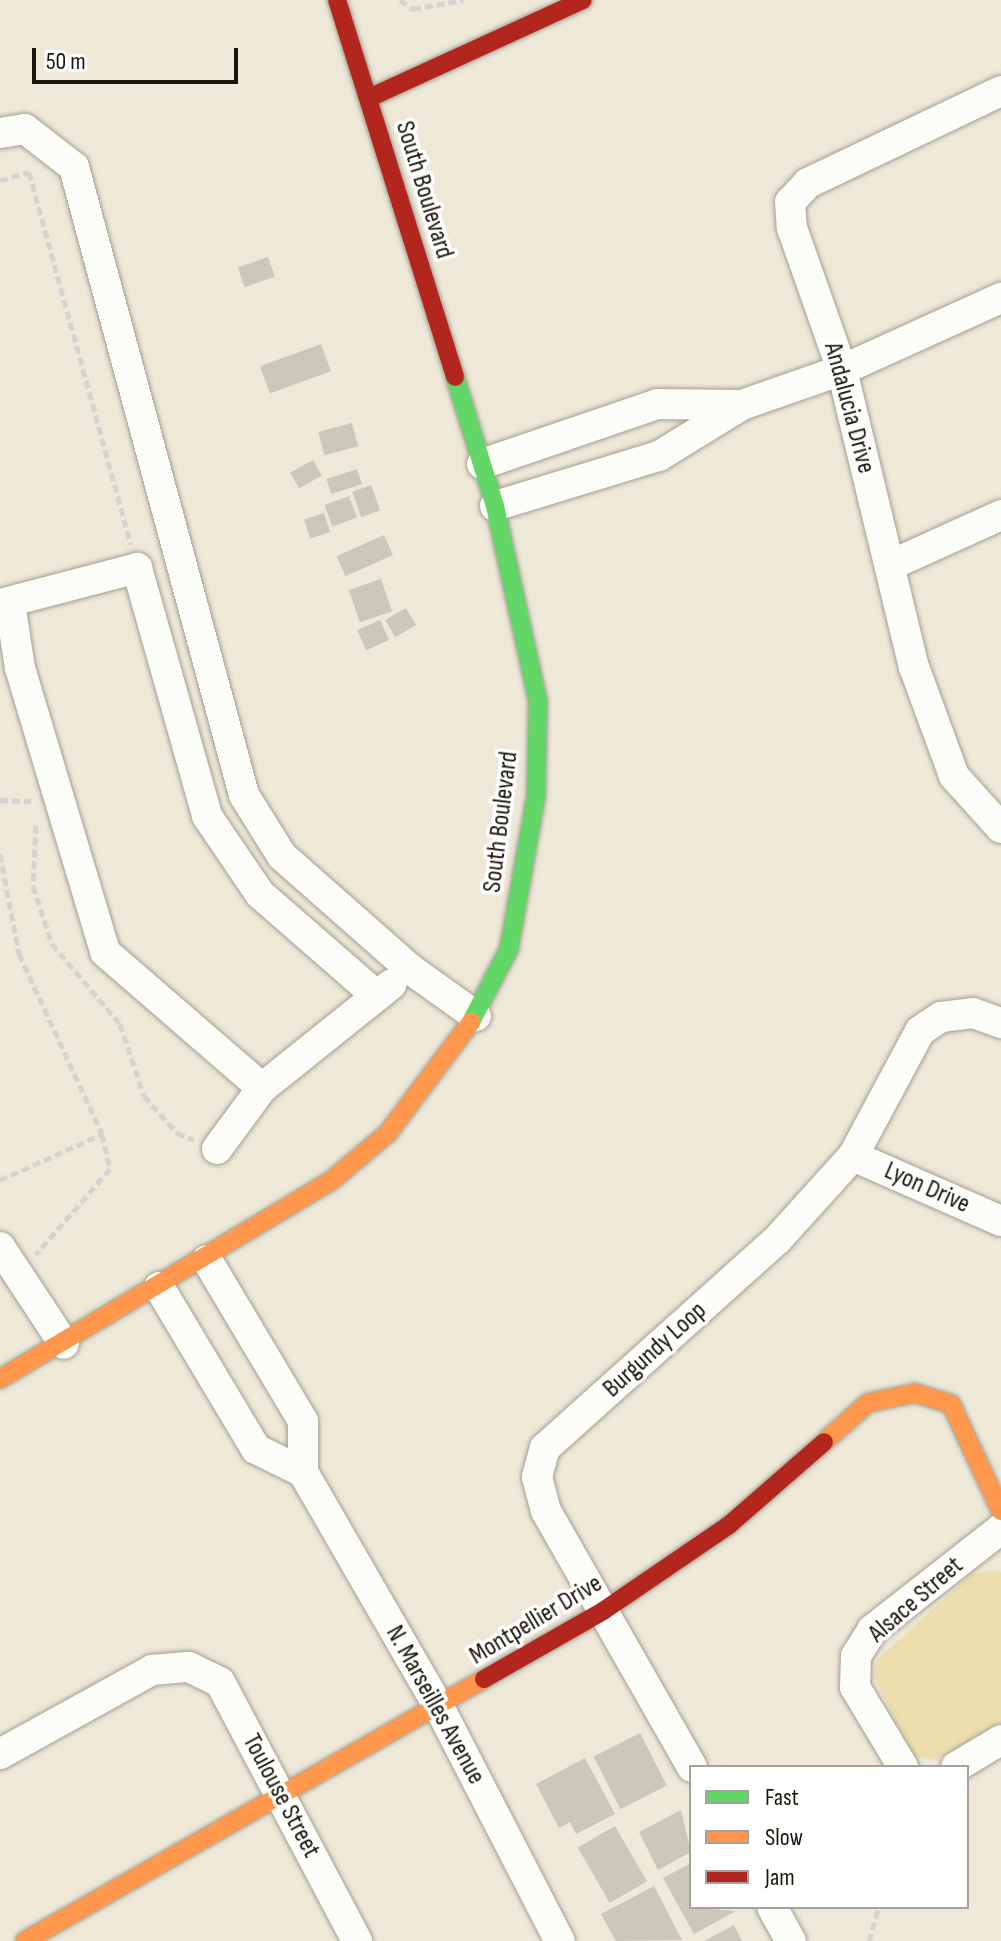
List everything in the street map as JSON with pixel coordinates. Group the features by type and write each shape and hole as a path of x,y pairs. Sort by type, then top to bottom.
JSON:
{"main road":[{"name":"South Boulevard","path":"0,1379 207,1260 331,1181 388,1133 476,1016 509,949 536,796 538,701 495,506 337,0"},
{"path":"369,98 583,0"},
{"name":"Montpellier Drive","path":"25,1941 279,1790 440,1709 603,1611 729,1525 868,1403 915,1393 951,1404 1001,1511"}],"street":[{"name":"Andalucia Drive","path":"1001,91 808,183 790,202 792,228 842,370 914,667 954,776 1001,828"},
{"path":"0,133 25,129 74,167 244,795 282,856 410,969 476,1016"},
{"path":"495,506 659,456 742,405 842,370 1001,298"},
{"path":"482,464 646,407 742,405"},
{"path":"891,565 1001,515"},
{"path":"262,1088 105,952 20,668 5,604 137,568 207,816 260,894 377,996"},
{"path":"217,1149 262,1088 410,969"},
{"name":"Burgundy Loop","path":"691,1765 546,1511 537,1477 545,1448 777,1240 853,1156 920,1031 941,1017 973,1013 1001,1023"},
{"name":"Lyon Drive","path":"853,1156 1001,1221"},
{"path":"0,1247 64,1344"},
{"path":"159,1287 256,1449 303,1472 303,1421 207,1260"},
{"name":"N. Marseilles Avenue","path":"303,1472 440,1709 560,1941"},
{"name":"Alsace Street","path":"902,1765 855,1687 856,1656 872,1630 1001,1529"},
{"name":"Toulouse Street","path":"0,1754 152,1670 189,1667 220,1682 357,1941"},
{"path":"959,1765 1001,1740"},
{"path":"773,1909 791,1941"}],"path":[{"path":"400,0 413,9 463,0"},
{"path":"0,180 29,172 137,568"},
{"path":"0,854 19,954 102,1134 110,1169 20,1273"},
{"path":"0,1180 102,1134"},
{"path":"869,1941 878,1909"}],"shaded area":[{"path":"993,1570 1001,1572 1001,1722 936,1760 913,1756 874,1676 877,1660 970,1575"}],"building":[{"path":"268,257 275,277 245,287 238,267"},
{"path":"321,344 331,371 270,393 260,366"},
{"path":"352,423 358,446 324,455 318,432"},
{"path":"313,460 322,476 299,488 290,473"},
{"path":"357,469 362,484 332,494 327,479"},
{"path":"371,485 380,510 361,517 352,492"},
{"path":"349,496 357,518 332,527 325,505"},
{"path":"324,513 330,532 310,539 304,519"},
{"path":"384,535 393,555 345,576 336,556"},
{"path":"381,579 392,611 360,622 349,590"},
{"path":"406,608 416,625 395,637 385,620"},
{"path":"380,620 389,640 366,650 357,630"},
{"path":"640,1733 667,1786 620,1809 594,1757"},
{"path":"585,1758 615,1814 576,1834 570,1822 559,1828 536,1784"},
{"path":"681,1810 689,1853 658,1870 639,1832"},
{"path":"615,1826 647,1881 610,1903 578,1847"},
{"path":"689,1864 689,1909 736,1911 694,1934 663,1878"},
{"path":"654,1886 682,1940 616,1941 601,1914"},
{"path":"734,1925 742,1941 704,1941"}],"traffic: fast":[{"path":"455,377 495,506 538,701 536,796 509,949 471,1022"}],"traffic: slow":[{"path":"0,1379 331,1181 388,1133 471,1022"},
{"path":"824,1442 868,1403 915,1393 951,1404 1001,1511"},
{"path":"25,1941 484,1679"}],"traffic: jam":[{"path":"337,0 455,377"},
{"path":"369,98 583,0"},
{"path":"484,1679 603,1611 729,1525 824,1442"}]}
